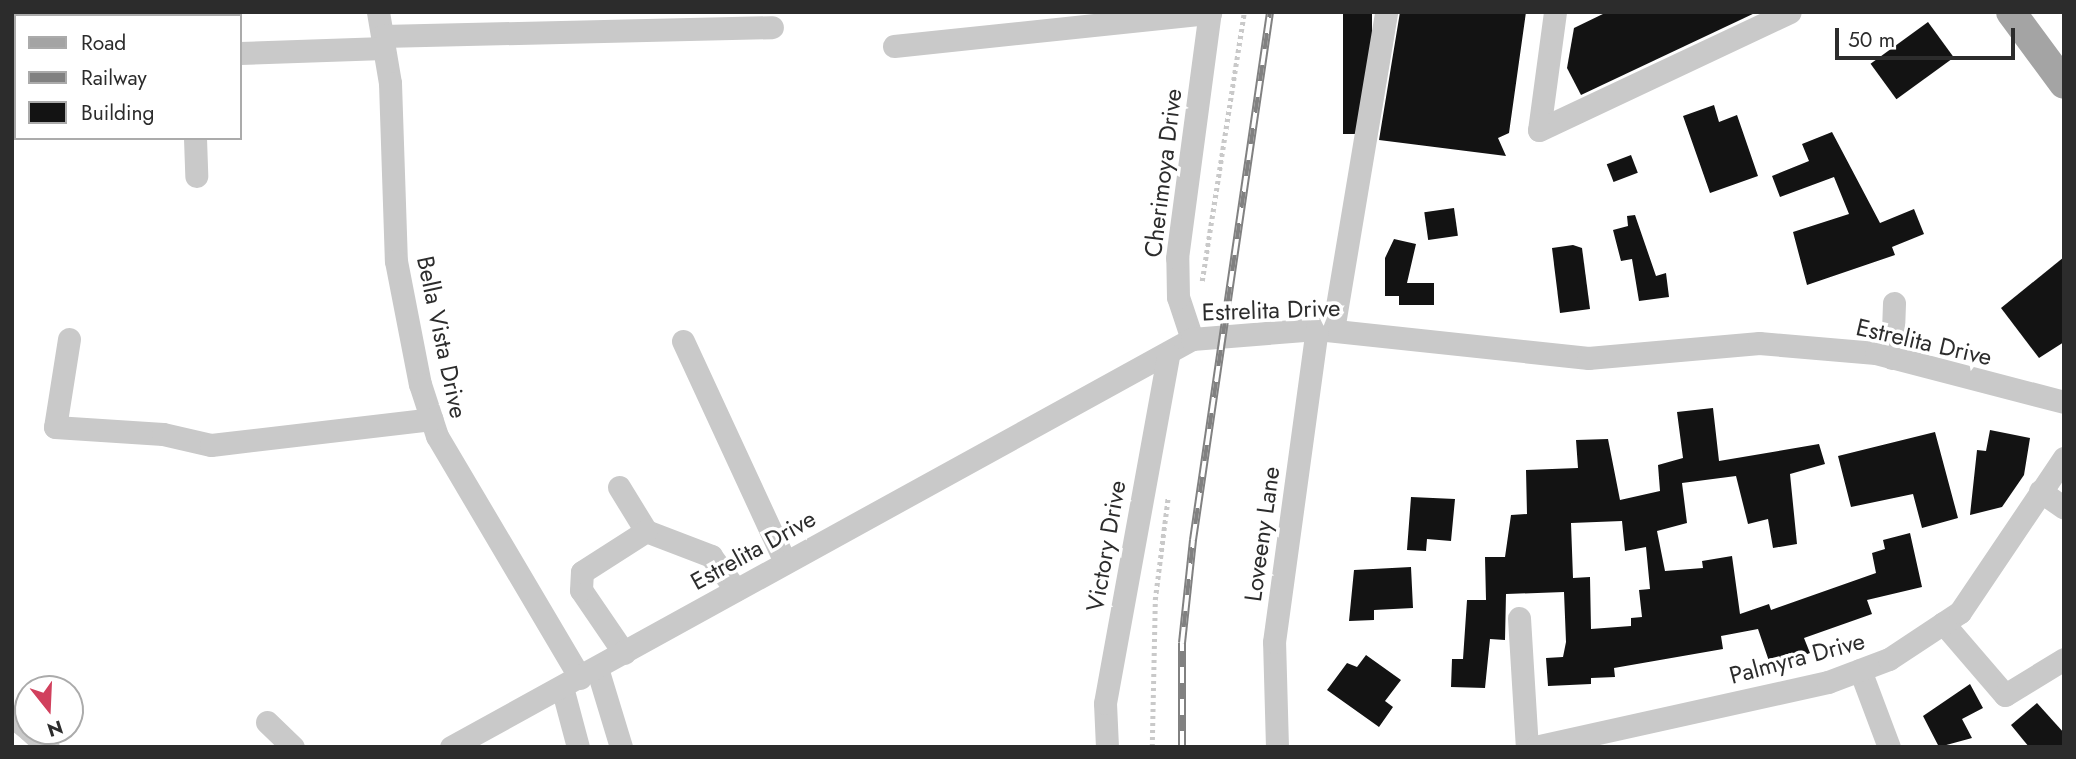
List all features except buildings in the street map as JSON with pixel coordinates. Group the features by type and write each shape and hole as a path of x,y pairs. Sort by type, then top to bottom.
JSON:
{"main road":[{"path":"2011,12 2064,84"}],"street":[{"name":"Bella Vista Drive","path":"378,12 383,42 396,261 431,419 580,678"},
{"name":"Loveeny Lane","path":"1282,745 1274,642 1325,330 1386,12"},
{"path":"1555,12 1539,130 1790,12"},
{"path":"894,46 1210,13"},
{"name":"Cherimoya Drive","path":"1192,339 1178,297 1177,258 1210,13"},
{"path":"242,53 383,42 772,27"},
{"path":"195,140 196,176"},
{"path":"1892,358 1894,303"},
{"name":"Estrelita Drive","path":"451,747 580,678 785,562 1168,355 1192,339 1325,330 1588,358 1759,343 1892,358 2064,402"},
{"path":"69,338 55,427 163,434 211,445 431,419"},
{"path":"683,341 785,562"},
{"name":"Victory Drive","path":"1107,747 1105,703 1168,355"},
{"name":"Palmyra Drive","path":"1535,747 1571,743 1860,670 1942,624 1994,568 2040,491 2064,458"},
{"path":"619,487 646,531 711,556 736,590"},
{"path":"2040,491 2064,508"},
{"path":"624,653 581,590 582,572 646,531"},
{"path":"1520,618 1527,747"},
{"path":"1942,624 2006,695 2064,659"},
{"path":"1860,670 1889,747"},
{"path":"578,747 580,678"},
{"path":"580,678 621,747"},
{"path":"267,722 293,747"}],"railway":[{"path":"1182,747 1182,643 1193,540 1270,12"}]}
